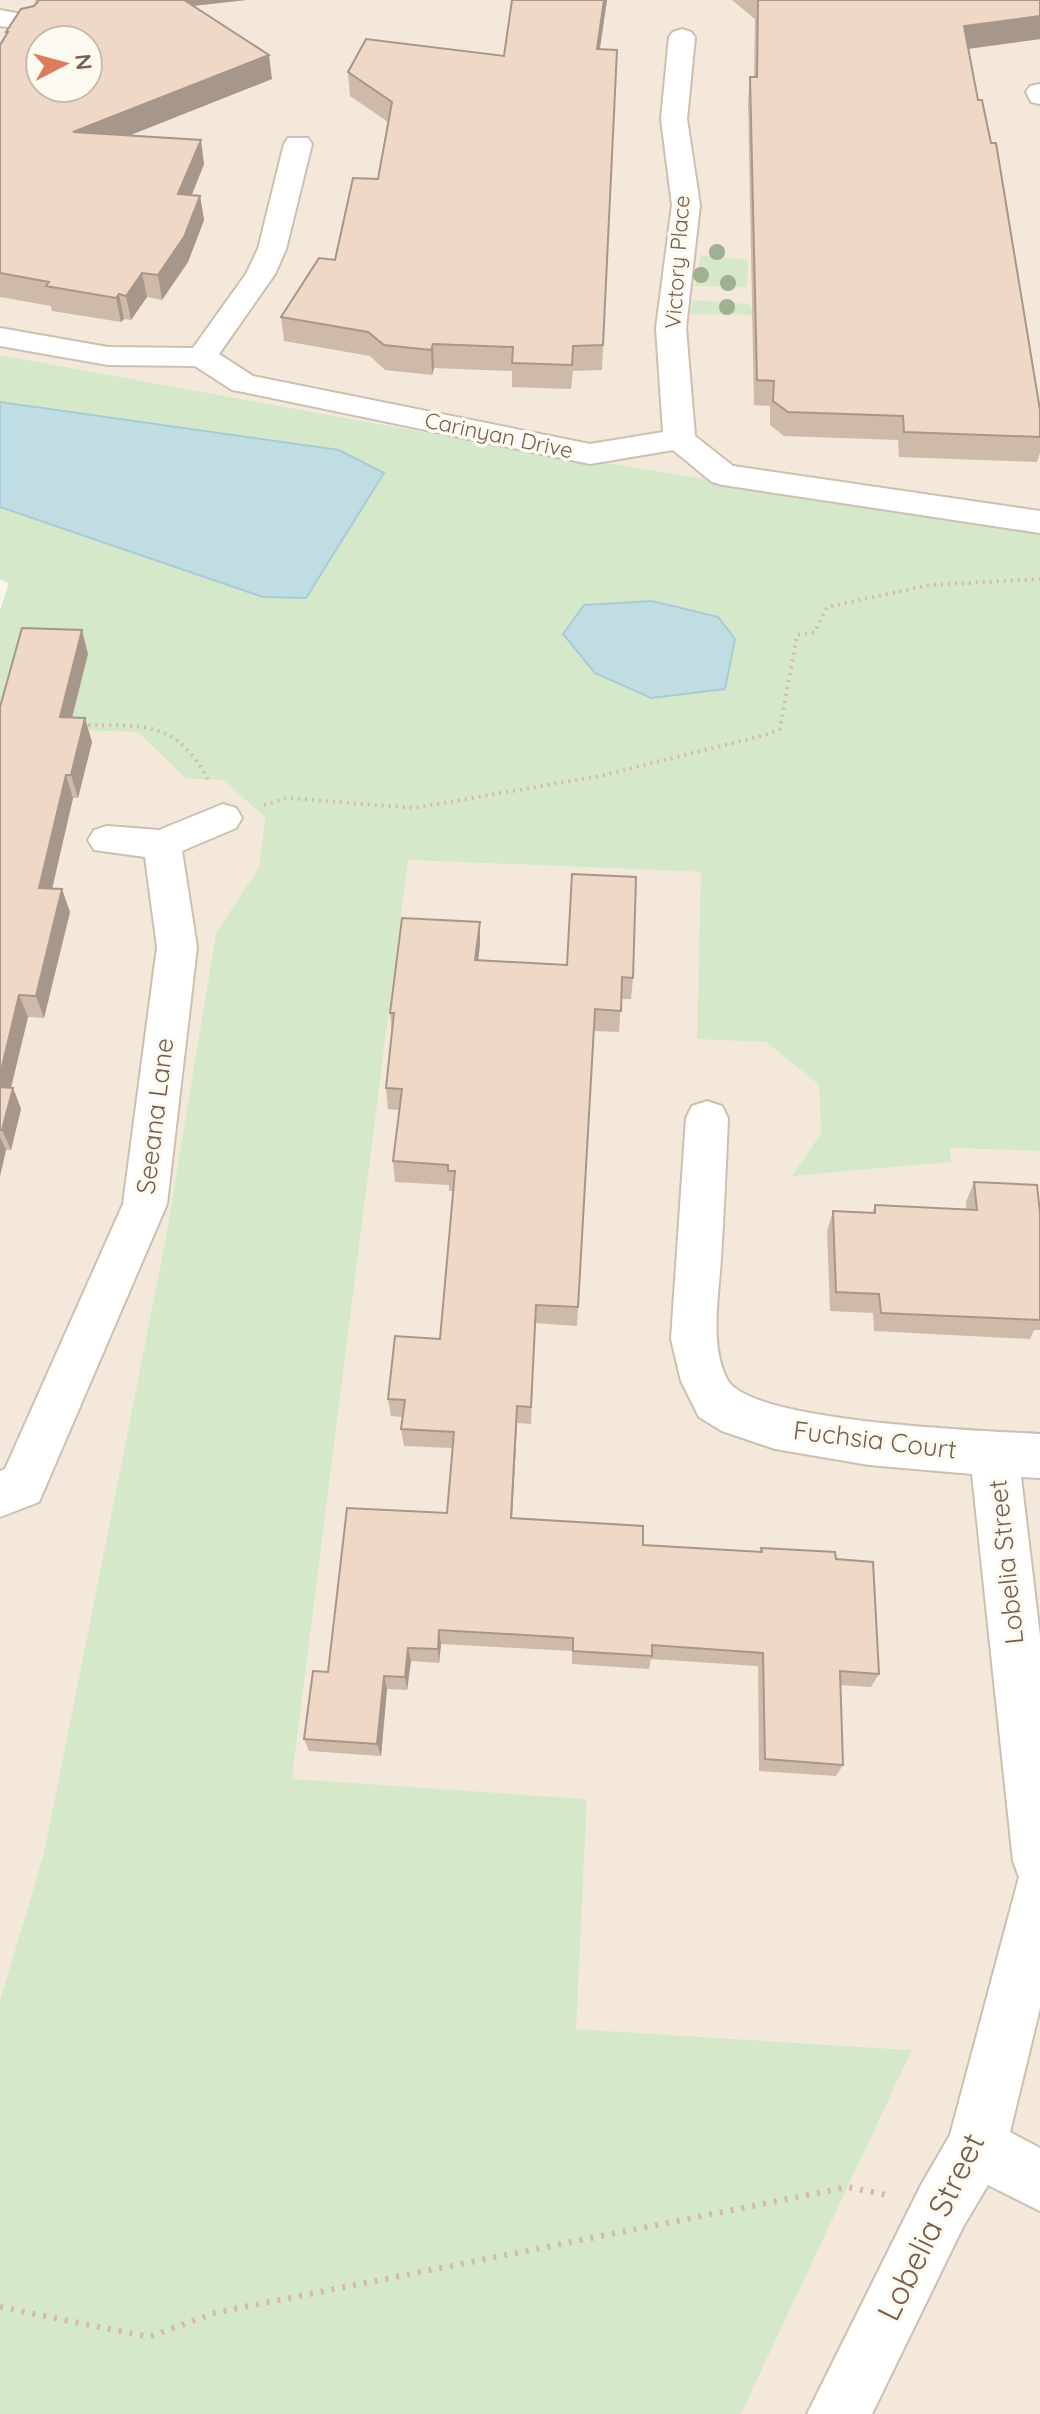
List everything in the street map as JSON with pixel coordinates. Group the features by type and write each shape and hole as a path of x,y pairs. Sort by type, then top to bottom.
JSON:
{"street":[{"path":"0,18 29,22"},
{"name":"Victory Place","path":"679,439 671,328 686,205 674,119 682,37"},
{"path":"0,337 108,356 202,357 260,274 272,249 298,144"},
{"name":"Carinyan Drive","path":"202,357 243,383 590,454 679,439"},
{"path":"679,439 723,475 1040,522"},
{"path":"107,840 162,844 223,818"},
{"name":"Seeana Lane","path":"0,1494 22,1486 145,1204 177,947 162,844"},
{"name":"Fuchsia Court","path":"707,1118 694,1339 701,1369 714,1400 737,1417 818,1437 1017,1455"},
{"name":"Lobelia Street","path":"1017,1455 1040,1861"},
{"name":"Lobelia Street","path":"839,2414 942,2206 977,2146 1040,1894"},
{"path":"977,2146 1040,2181"}],"path":[{"path":"72,724 144,727 174,733 203,766 223,818 287,798 414,808 600,776 765,735 780,729 797,635 815,632 827,607 930,585 1040,579"},
{"path":"0,2307 149,2337 214,2313 848,2187 942,2206"}],"shaded area":[{"path":"0,0 1040,0 1040,534 461,439 0,355"},
{"path":"0,728 138,732 186,779 223,780 265,816 259,867 216,933 164,1248 44,1853 0,2000"},
{"path":"408,860 702,872 697,1038 766,1042 819,1085 821,1133 792,1176 950,1162 949,1148 1040,1151 1040,2414 741,2414 912,2050 575,2029 587,1799 292,1780"}],"green space":[{"path":"701,255 748,260 747,287 695,286"},
{"path":"692,300 749,304 761,308 762,315 690,314"},
{"path":"0,355 461,439 1040,534 1040,1151 950,1148 951,1162 792,1176 821,1133 819,1085 766,1042 697,1039 701,872 408,860 292,1779 587,1799 576,2029 912,2050 741,2414 0,2414 0,2000 44,1853 164,1248 216,933 259,867 265,817 223,780 186,779 138,732 0,728 0,610 9,583 0,579"}],"water":[{"path":"0,402 339,450 384,473 306,598 263,597 0,507"},
{"path":"652,601 718,617 735,639 725,689 651,698 595,673 563,634 584,605"}],"building":[{"path":"39,0 184,0 269,55 73,132 201,140 178,194 200,196 184,237 158,275 142,273 126,296 119,294 116,298 46,286 49,282 0,273 0,45 21,9 34,6"},
{"path":"512,0 604,0 597,49 617,50 603,345 573,346 572,365 512,363 513,347 433,344 431,350 384,345 368,332 281,317 319,258 335,260 353,178 378,179 392,102 348,72 366,39 504,56"},
{"path":"758,0 1040,0 1040,16 964,26 978,100 982,100 991,143 996,143 1040,410 1040,437 904,432 903,416 788,412 773,401 774,381 757,380 750,77 757,77"},
{"path":"22,628 82,630 60,717 85,718 71,775 66,775 39,888 62,889 36,996 19,995 0,1075 0,707"},
{"path":"572,874 636,877 633,978 622,977 621,1011 595,1009 578,1307 536,1305 531,1407 517,1406 511,1518 643,1526 643,1545 762,1552 761,1548 835,1552 836,1559 873,1562 879,1674 840,1671 843,1765 765,1759 763,1653 652,1645 652,1656 573,1651 573,1638 439,1630 438,1649 408,1648 405,1677 384,1676 377,1744 304,1739 313,1671 328,1672 347,1508 447,1513 454,1432 401,1429 405,1400 388,1399 395,1336 440,1339 455,1171 448,1171 448,1165 393,1161 402,1089 386,1088 394,1013 390,1013 402,918 480,922 475,960 567,965"},
{"path":"0,1087 13,1088 2,1130 0,1130"},
{"path":"974,1182 1037,1185 1040,1320 881,1313 879,1294 836,1292 833,1211 875,1213 875,1205 977,1210"}]}
